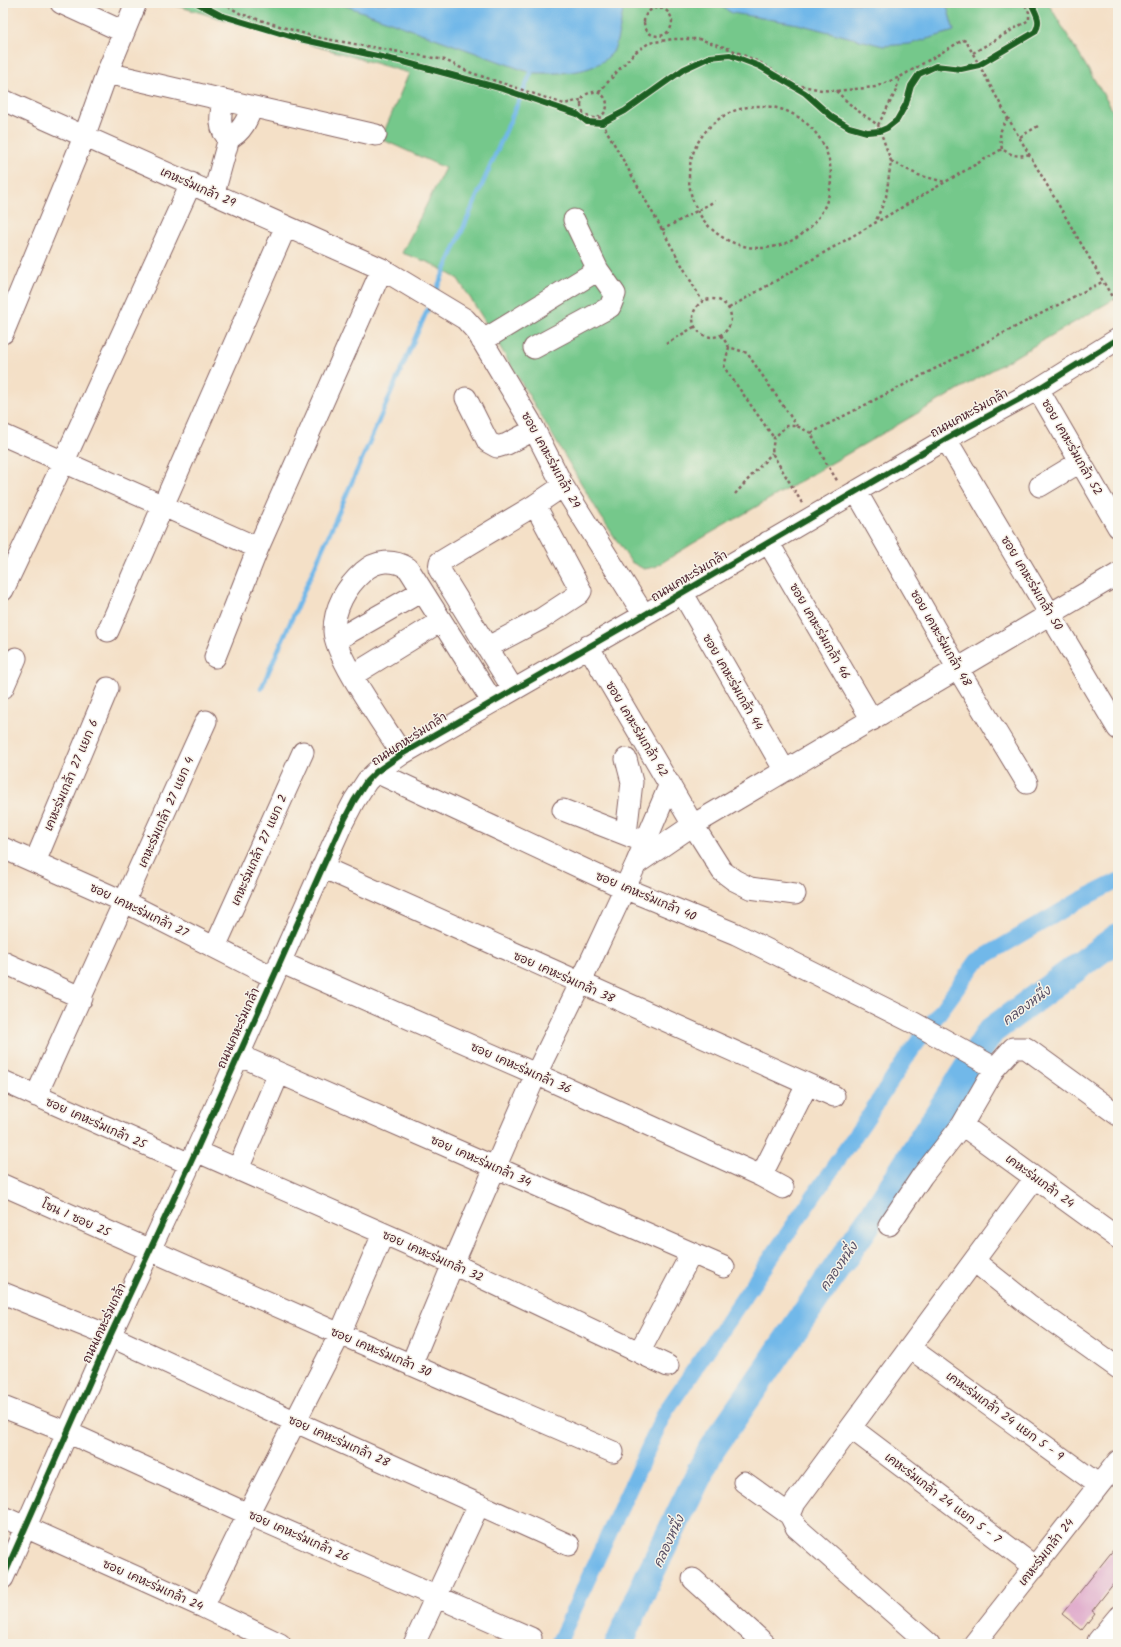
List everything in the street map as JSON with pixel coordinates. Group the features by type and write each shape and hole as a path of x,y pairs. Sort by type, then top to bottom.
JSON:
{"street":[{"path":"61,3 124,32"},
{"path":"3,333 84,137 107,73 136,3"},
{"path":"107,73 376,135"},
{"name":"เคหะร่มเกล้า 29","path":"3,100 388,272 451,310"},
{"path":"223,100 220,121 226,136 229,138"},
{"path":"214,193 229,138 246,123 252,107"},
{"path":"3,590 64,461 191,183"},
{"path":"534,348 610,307 614,294 598,270 574,220"},
{"path":"108,631 286,226"},
{"path":"482,341 598,270"},
{"path":"215,657 258,548 388,272"},
{"name":"ซอย เคหะร่มเกล้า 29","path":"451,310 465,319 482,341 534,430 563,486 644,615"},
{"name":"ถนนเคหะร่มเกล้า","path":"3,1578 110,1336 193,1158 322,867 354,800 376,772 402,754 492,701 644,615 851,493 1038,389 1118,339"},
{"name":"ซอย เคหะร่มเกล้า 52","path":"1038,389 1118,527"},
{"path":"466,398 488,442 497,447 507,444 534,430"},
{"path":"3,435 258,548"},
{"name":"ซอย เคหะร่มเกล้า 50","path":"946,439 1118,729"},
{"path":"1040,486 1080,462"},
{"path":"513,689 438,569 440,562 535,505 563,486"},
{"name":"ซอย เคหะร่มเกล้า 48","path":"851,493 1027,783"},
{"path":"488,647 541,619 579,594 581,591 535,505"},
{"name":"ซอย เคหะร่มเกล้า 46","path":"768,542 872,720"},
{"path":"402,754 340,654 334,633 335,618 339,604 352,584 363,571 386,562 401,564 408,568 492,701"},
{"path":"636,864 689,819 785,771 1118,574"},
{"path":"336,640 422,590"},
{"name":"ซอย เคหะร่มเกล้า 44","path":"682,592 785,771"},
{"path":"353,675 441,621"},
{"name":"ซอย เคหะร่มเกล้า 42","path":"588,646 670,784 689,819 722,871 734,880 750,888 795,894"},
{"path":"3,688 16,658"},
{"name":"เคหะร่มเกล้า 27 แยก 6","path":"35,862 108,688"},
{"name":"เคหะร่มเกล้า 27 แยก 4","path":"36,1096 82,998 206,721"},
{"name":"เคหะร่มเกล้า 27 แยก 2","path":"215,947 303,752"},
{"path":"626,759 632,782 626,834"},
{"name":"ซอย เคหะร่มเกล้า 40","path":"376,772 624,888 736,934 914,1022 994,1067"},
{"path":"411,1365 453,1264 536,1074 636,864 670,784"},
{"path":"563,810 645,842"},
{"name":"ซอย เคหะร่มเกล้า 27","path":"3,848 125,902 215,947 277,970"},
{"name":"ซอย เคหะร่มเกล้า 38","path":"322,867 580,984 834,1096"},
{"path":"3,962 82,998"},
{"name":"ซอย เคหะร่มเกล้า 36","path":"277,970 536,1074 761,1176 783,1188"},
{"path":"889,1225 922,1176 962,1124 994,1067 1013,1048 1026,1048 1118,1114"},
{"name":"ซอย เคหะร่มเกล้า 34","path":"238,1055 691,1254 724,1267"},
{"path":"238,1169 279,1073"},
{"name":"ซอย เคหะร่มเกล้า 25","path":"3,1081 36,1096 193,1158"},
{"path":"761,1176 807,1085"},
{"name":"เคหะร่มเกล้า 24","path":"962,1124 1118,1238"},
{"name":"ซอย เคหะร่มเกล้า 32","path":"193,1158 238,1169 453,1264 640,1351 668,1366"},
{"path":"790,1515 795,1503 1035,1178"},
{"name":"โซน 1 ซอย 25","path":"3,1185 150,1251"},
{"path":"203,1607 248,1514 340,1334 383,1234"},
{"name":"ซอย เคหะร่มเกล้า 30","path":"150,1251 613,1452"},
{"path":"640,1351 691,1254"},
{"path":"974,1261 1028,1304 1118,1368"},
{"name":"ซอย เคหะร่มเกล้า 28","path":"3,1293 110,1336 296,1422 570,1545"},
{"name":"เคหะร่มเกล้า 24 แยก 5 - 9","path":"910,1348 1099,1485"},
{"name":"ซอย เคหะร่มเกล้า 26","path":"3,1407 67,1432 248,1514 531,1638"},
{"name":"เคหะร่มเกล้า 24 แยก 5 - 7","path":"851,1428 1035,1567"},
{"name":"เคหะร่มเกล้า 24","path":"974,1644 1118,1461"},
{"path":"744,1482 790,1515 796,1527 929,1644"},
{"path":"414,1644 479,1504"},
{"name":"ซอย เคหะร่มเกล้า 24","path":"3,1517 203,1607 278,1644"},
{"path":"693,1579 765,1644"},
{"path":"1098,1641 1118,1616"}],"path":[{"path":"223,3 241,14 315,37 445,60 469,72 535,97 564,110"},
{"path":"655,8 666,11 672,20 670,31 660,37 649,34 644,25 646,14 655,8 656,3"},
{"path":"973,53 1029,20 1030,12 1024,3"},
{"path":"1030,3 1036,14"},
{"path":"235,19 300,39 352,51"},
{"path":"660,37 661,41"},
{"path":"535,97 564,104 581,100 588,92 599,92 634,53 649,43 674,39 699,39 730,49 761,63 797,85 836,91 875,87 900,77 963,40 966,41 973,53 976,66 1020,137 1118,307"},
{"path":"723,55 730,55 759,66 805,93"},
{"path":"976,66 986,61"},
{"path":"875,223 886,197 891,161 877,131 878,124 895,93 900,77"},
{"path":"466,78 504,86"},
{"path":"836,91 854,108 878,124"},
{"path":"599,92 606,100 606,110 603,120 702,301"},
{"path":"581,100 581,110 589,117 603,120"},
{"path":"752,107 781,108 805,124 824,144 831,169 830,199 814,224 794,242 767,248 739,247 714,231 696,211 688,181 690,156 705,130 726,113 752,107"},
{"path":"577,114 587,122 603,120"},
{"path":"1008,118 1002,126 999,137 1002,149 1012,155 1020,156 1030,154"},
{"path":"1020,137 1038,126"},
{"path":"877,131 887,128"},
{"path":"729,308 1002,149"},
{"path":"891,161 918,175 945,182"},
{"path":"662,230 715,201"},
{"path":"811,433 1104,281"},
{"path":"717,299 729,308 730,323 721,335 706,337 694,328 692,312 702,301 717,299"},
{"path":"666,344 694,328"},
{"path":"721,335 729,347 747,353 797,426"},
{"path":"729,347 724,367 774,438"},
{"path":"735,494 772,453 774,438 786,426 797,426 811,433 825,461 851,493"},
{"path":"772,453 811,517"}],"green space":[{"path":"167,3 1048,3 1118,119 1118,297 692,544 655,567 644,569 631,562 600,515 458,279 430,263 402,253 445,168 381,139 409,73"}],"water":[{"path":"338,3 624,3 618,37 614,50 604,60 595,66 574,72 531,73"},
{"path":"715,3 946,3 954,31 910,44 883,46 798,24 732,13"}],"building":[{"path":"1118,1544 1118,1578 1092,1611 1095,1613 1082,1630 1062,1614"}],"waterway":[{"path":"434,295 531,73"},
{"path":"261,689 430,304"},
{"path":"558,1644 665,1412 865,1121 909,1054 977,961 1080,900 1118,881"},
{"name":"คลองหนึ่ง","path":"619,1644 648,1578 711,1450 883,1201 991,1031 1118,937"}],"cycle path":[{"path":"197,3 220,15 300,39 404,62 503,89 577,114 587,122 602,123 625,111 684,69 710,57 730,55 759,66 805,93 832,117 849,127 867,132 880,131 887,128 897,120 906,104 911,86 919,74 936,66 961,69 979,65 1035,32 1038,21 1031,3"},
{"path":"3,1578 110,1336 196,1151 341,826 354,801 367,781 376,772 402,754 946,439 1038,389 1118,339"}]}
